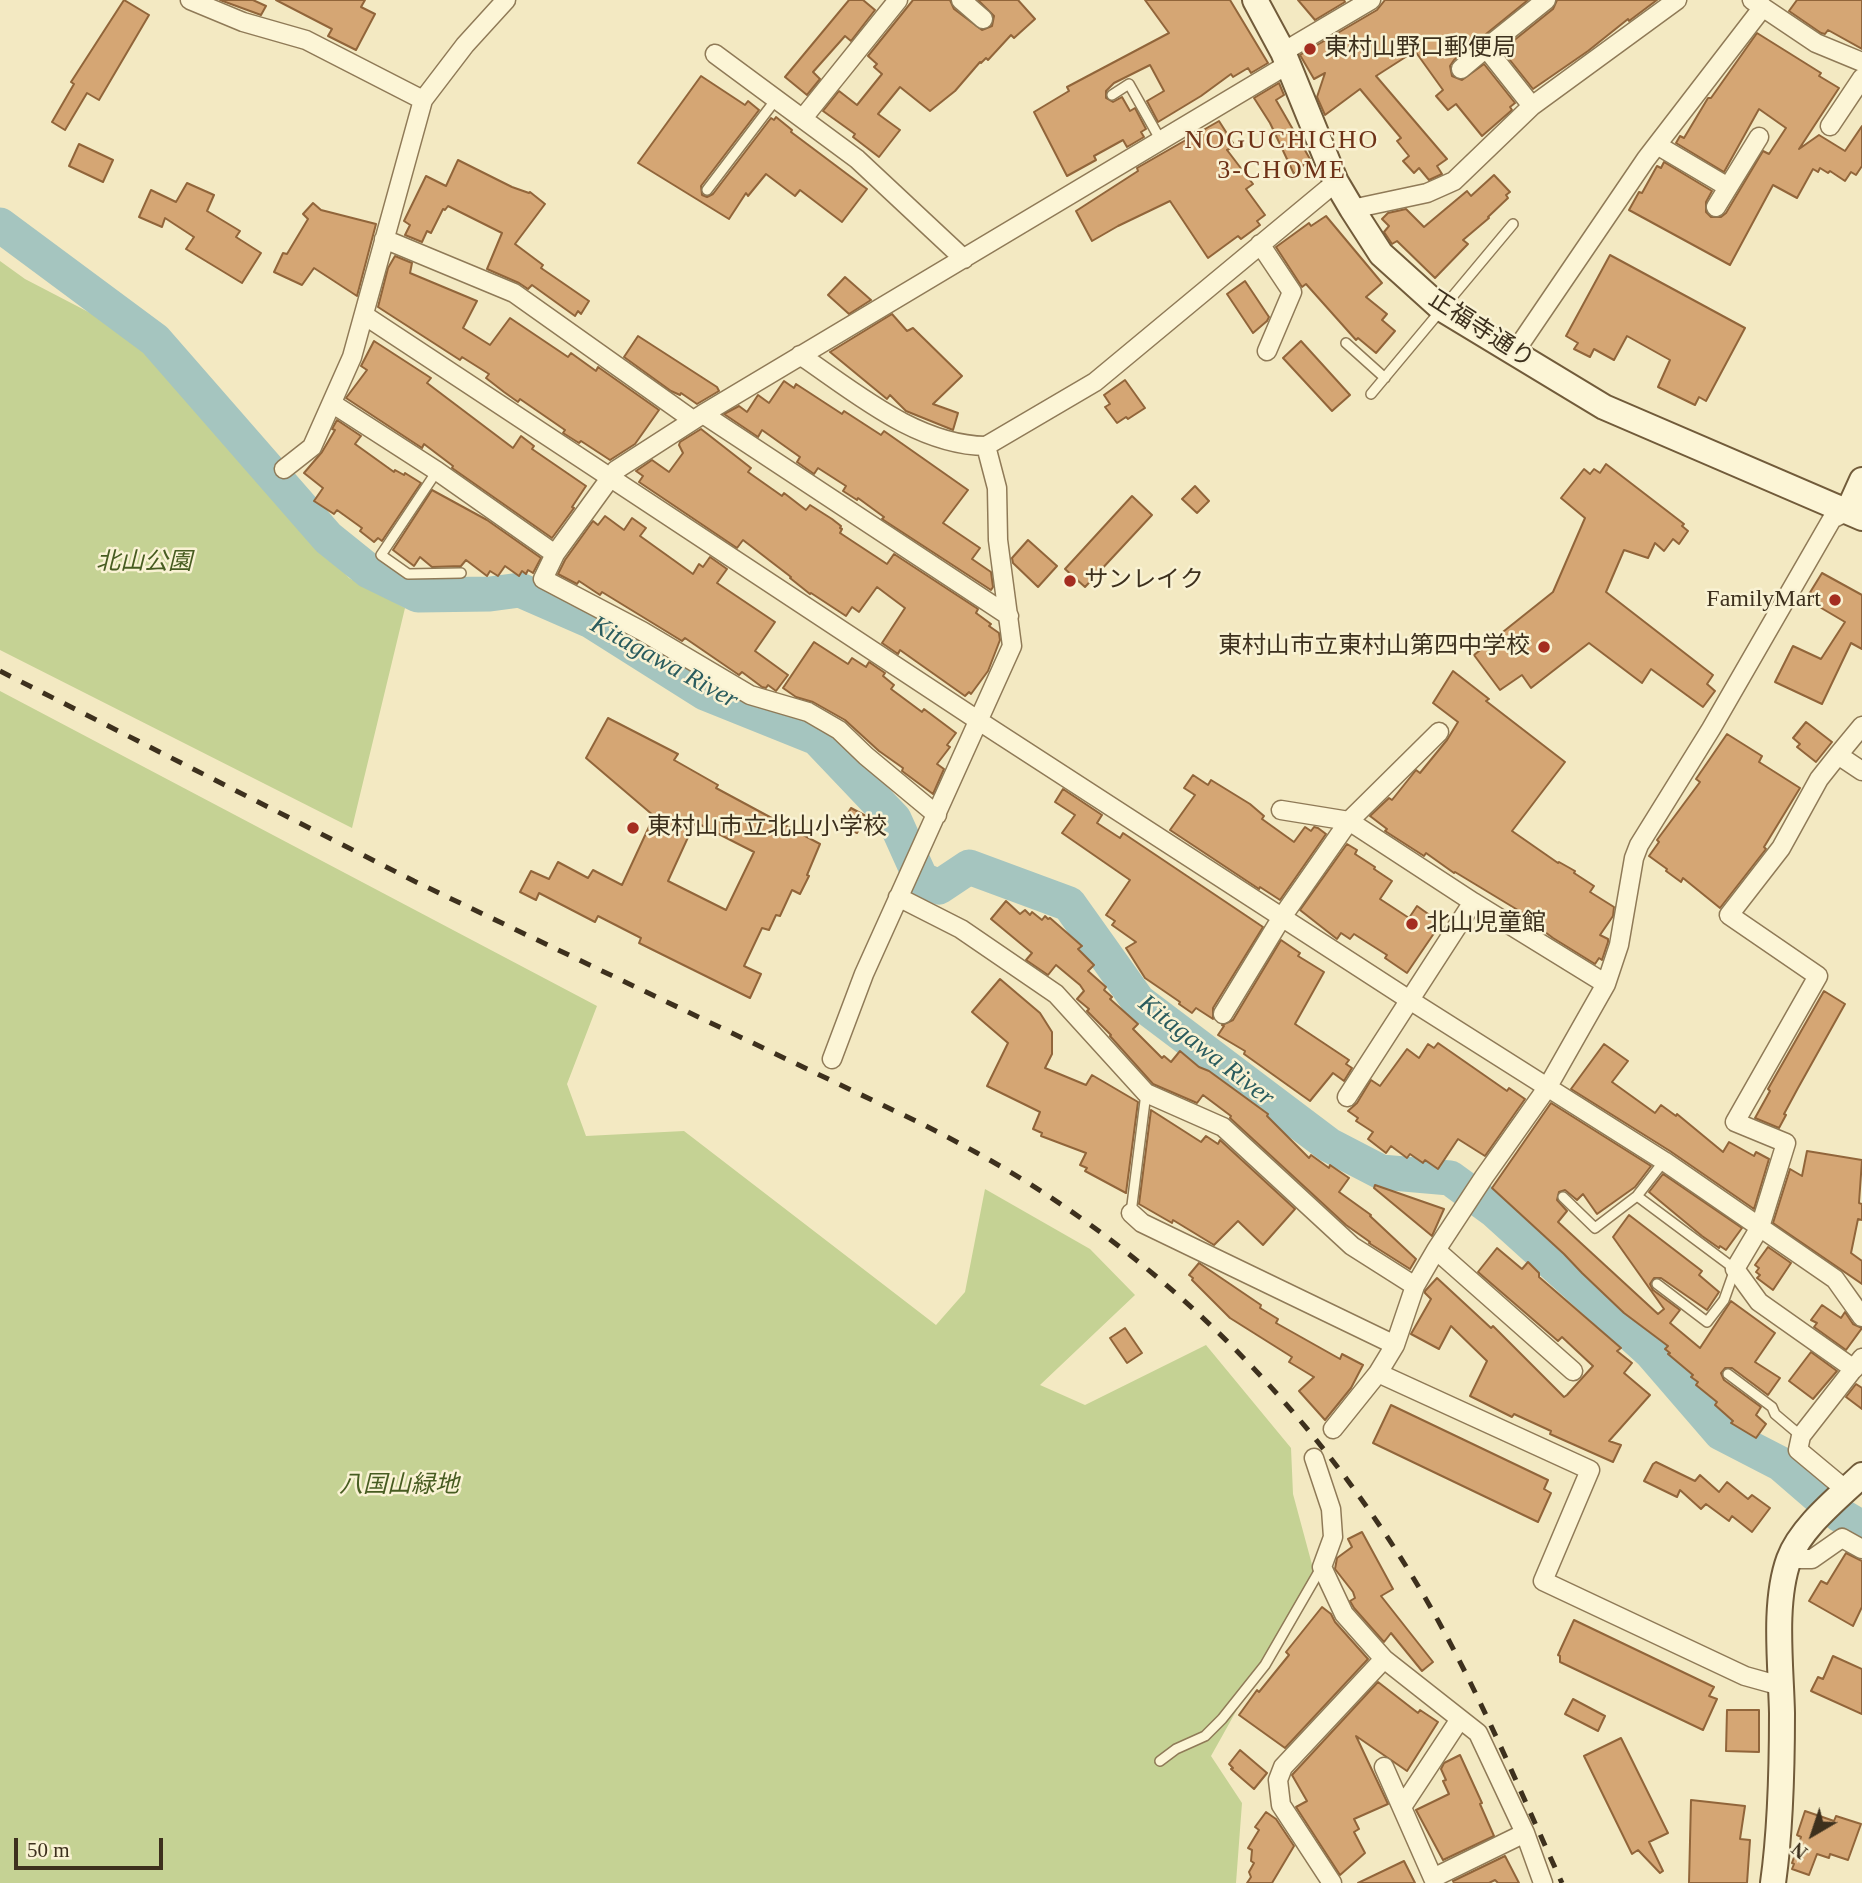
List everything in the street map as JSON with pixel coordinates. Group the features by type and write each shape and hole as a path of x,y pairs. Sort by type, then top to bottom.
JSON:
{"street":[{"path":"190,0 243,22 306,40 423,100"},
{"path":"284,469 312,447 352,357 423,100 465,45 506,0"},
{"path":"803,118 898,0"},
{"path":"961,0 982,19"},
{"name":"正福寺通り","path":"1255,0 1285,58 1336,182 1352,209 1381,254 1442,309 1604,407 1855,515"},
{"path":"933,823 839,730 808,712 750,695 642,632 543,579 555,554 616,470 698,417 1160,139 1371,0"},
{"path":"1461,69 1546,0"},
{"path":"1352,209 1427,193 1454,181 1502,138 1532,106 1677,0"},
{"path":"1514,353 1757,4 1816,43 1862,62"},
{"path":"1486,48 1532,106"},
{"path":"715,54 857,159 964,259"},
{"path":"1830,126 1862,78"},
{"path":"1716,207 1759,137"},
{"path":"1657,145 1728,187"},
{"path":"800,355 899,421 933,435 974,446 986,446 1095,382 1336,182"},
{"path":"384,239 514,293 698,417 1009,616"},
{"path":"1259,244 1292,292 1267,351"},
{"path":"364,315 979,721 1664,1161 1835,1279 1862,1317"},
{"path":"333,404 437,471 555,554"},
{"path":"832,1059 864,974 1012,646 998,540 997,488 986,446"},
{"path":"1333,1429 1378,1373 1395,1345 1415,1286 1436,1250 1483,1177 1547,1088 1606,984 1619,945 1634,858 1639,845 1718,718 1832,519 1855,515 1862,480"},
{"path":"1773,1883 1781,1795 1783,1582 1789,1559 1797,1543 1855,1482 1798,1450 1801,1436 1858,1364 1759,1302 1735,1269 1760,1227 1786,1143 1735,1122 1818,976 1729,915 1781,848 1819,779 1862,726"},
{"path":"1223,1014 1282,917 1349,821 1439,732"},
{"path":"1838,755 1862,771"},
{"path":"1281,810 1349,821 1606,984"},
{"path":"898,897 961,929 1056,994 1146,1093 1223,1127 1352,1246 1415,1286"},
{"path":"1347,1097 1473,902"},
{"path":"1131,1213 1142,1223 1395,1345"},
{"path":"1436,1250 1573,1371"},
{"path":"1378,1373 1590,1470 1544,1581 1745,1676 1781,1686"},
{"path":"1314,1458 1331,1509 1333,1537 1322,1567 1344,1614 1384,1659 1478,1733 1525,1833 1544,1883"},
{"path":"1789,1559 1812,1559 1842,1538 1862,1549"},
{"path":"1332,1883 1281,1805 1278,1780 1283,1767 1384,1659"},
{"path":"1402,1807 1460,1719"},
{"path":"1384,1767 1433,1878 1525,1833"}],"lane":[{"path":"1111,95 1129,84 1160,139"},
{"path":"707,190 777,98"},
{"path":"1371,394 1513,224"},
{"path":"1346,343 1385,378"},
{"path":"437,471 381,555 408,574 461,573"},
{"path":"1131,1213 1146,1093"},
{"path":"1563,1198 1595,1228 1637,1196 1664,1161"},
{"path":"1637,1196 1735,1269 1724,1300 1707,1322 1657,1284"},
{"path":"1728,1374 1772,1407 1775,1414 1801,1436"},
{"path":"1160,1761 1175,1749 1205,1736 1222,1719 1265,1665 1322,1567"}],"green space":[{"name":"北山公園","path":"0,261 25,279 123,330 349,578 405,608 352,828 0,650"},
{"name":"八国山緑地","path":"0,691 597,1006 567,1084 586,1136 684,1131 936,1325 965,1292 985,1189 1090,1249 1135,1295 1040,1385 1085,1405 1206,1345 1291,1448 1293,1494 1314,1572 1211,1756 1242,1803 1236,1883 0,1883"}],"building":[{"path":"124,0 149,15 99,100 87,93 65,130 52,122 74,84 71,82"},
{"path":"220,0 253,0 266,6 261,15"},
{"path":"276,0 365,0 361,7 375,14 356,50 328,36 332,29"},
{"path":"849,0 863,0 875,10 851,41 845,36 813,72 820,79 807,95 785,77"},
{"path":"913,0 950,0 954,9 982,30 992,26 994,16 978,0 1018,0 1035,19 1014,38 1011,35 988,60 986,58 980,62 955,91 930,111 900,87 878,114 900,130 879,157 853,137 855,134 823,111 839,91 857,105 882,74 874,67 877,64 868,56"},
{"path":"1145,0 1230,0 1268,63 1251,73 1248,68 1233,77 1231,74 1158,122 1147,101 1164,91 1150,65 1114,83 1106,91 1106,98 1113,102 1122,97 1130,111 1135,108 1146,129 1141,132 1144,137 1127,147 1123,140 1094,156 1096,160 1067,176 1034,112 1069,91 1067,87 1169,33"},
{"path":"1298,0 1344,0 1345,2 1315,20"},
{"path":"1385,0 1528,0 1450,66 1452,76 1462,80 1484,64 1515,103 1510,107 1512,110 1482,136 1456,104 1448,110 1436,96 1443,90 1415,51 1376,76 1447,159 1437,166 1442,174 1429,180 1419,168 1414,173 1403,161 1409,156 1397,141 1401,138 1360,89 1325,115 1317,97 1325,73 1314,79 1300,55 1377,10"},
{"path":"1557,0 1657,0 1533,89 1502,50 1553,9"},
{"path":"1797,0 1862,0 1862,49 1828,30 1825,34 1821,33 1789,11"},
{"path":"1757,33 1821,73 1819,76 1839,88 1799,149 1819,135 1845,151 1862,126 1862,166 1856,175 1851,172 1845,181 1830,171 1828,173 1820,168 1818,172 1813,169 1797,198 1773,185 1730,265 1629,210 1657,166 1661,168 1664,162 1712,191 1706,202 1706,212 1711,217 1721,217 1763,151 1769,154 1786,128 1759,109 1724,172 1676,143 1680,136 1684,138 1708,98 1711,98"},
{"path":"701,76 745,105 748,101 759,110 701,186 702,195 707,197 713,194 771,118 774,120 776,117 792,130 791,132 867,189 842,222 800,190 795,196 766,174 748,196 746,193 729,219 638,163"},
{"path":"1279,83 1284,95 1276,100 1310,159 1294,174 1270,123 1254,98"},
{"path":"1219,121 1233,143 1233,147 1227,150 1253,184 1246,189 1265,215 1257,221 1260,225 1241,239 1238,236 1208,258 1170,201 1092,241 1076,211 1138,171 1137,168"},
{"path":"79,144 113,160 103,182 69,166"},
{"path":"458,160 512,187 530,192 545,204 515,244 543,265 541,268 589,301 581,314 578,311 575,316 532,285 528,289 487,269 502,233 448,206 443,209 431,233 427,231 422,242 405,235 410,225 404,221 426,176 446,186"},
{"path":"1494,175 1510,192 1506,195 1508,198 1463,240 1468,244 1435,278 1397,241 1392,244 1384,232 1389,226 1382,219 1388,213 1406,209 1424,227 1467,191 1471,196"},
{"path":"187,183 214,195 207,211 240,231 236,237 261,253 242,283 186,249 194,237 165,218 162,227 139,217 151,190 176,202"},
{"path":"313,203 321,210 376,224 357,296 314,268 302,285 274,272 283,253 287,254 308,219 303,214"},
{"path":"1326,216 1382,283 1366,297 1387,314 1382,320 1395,331 1376,353 1358,338 1356,340 1306,284 1302,287 1276,247 1309,223 1311,226"},
{"path":"1610,255 1745,328 1706,401 1699,397 1695,405 1658,387 1670,360 1627,336 1614,360 1594,349 1590,357 1574,349 1578,343 1566,336"},
{"path":"395,256 412,263 410,273 477,301 463,328 490,345 510,318 568,357 571,353 596,371 598,367 659,410 635,444 610,460 581,441 579,443 520,399 518,402 504,392 486,378 489,374 462,357 460,360 378,307 388,268"},
{"path":"845,277 871,300 849,314 828,295"},
{"path":"1245,281 1269,317 1253,333 1227,294"},
{"path":"892,314 907,331 913,328 962,376 933,404 958,413 953,430 906,411 890,395 887,399 830,352"},
{"path":"638,336 717,387 719,391 697,404 681,393 680,395 671,391 624,357"},
{"path":"374,341 431,378 427,383 513,448 521,436 534,446 532,449 586,486 552,538 452,468 453,466 424,444 422,448 346,398 367,370 361,366"},
{"path":"1301,341 1350,395 1332,411 1283,358"},
{"path":"1125,380 1145,408 1117,423 1105,407 1110,404 1104,395"},
{"path":"784,381 794,388 796,384 881,435 884,431 968,490 943,523 980,548 972,559 991,572 991,590 882,519 884,517 858,498 857,500 843,491 846,486 818,468 814,474 797,462 800,457 762,430 758,437 724,414 739,406 747,412 758,395 769,403"},
{"path":"337,420 361,436 355,444 394,472 405,473 421,483 382,541 378,538 374,542 360,531 362,528 337,510 334,514 314,501 323,488 304,473 322,452 335,430 332,429"},
{"path":"701,429 751,468 748,472 782,496 784,493 806,510 810,505 832,519 841,526 840,533 887,564 894,554 978,609 976,613 999,633 1000,640 988,671 971,694 969,692 965,696 900,650 898,654 882,643 905,608 877,587 859,612 852,607 846,616 810,594 743,540 737,548 639,482 643,476 636,471 652,460 669,472 683,453 680,442"},
{"path":"1606,464 1684,524 1682,526 1688,531 1679,544 1673,539 1664,551 1655,543 1648,558 1624,550 1606,592 1713,675 1707,684 1715,691 1703,707 1651,669 1642,683 1589,643 1531,688 1522,675 1500,690 1474,655 1553,592 1585,518 1561,498 1584,469 1590,474 1594,469 1600,473"},
{"path":"1195,486 1209,501 1197,513 1182,499"},
{"path":"432,490 487,520 541,558 533,573 528,570 526,574 522,571 519,576 505,566 498,576 490,571 487,576 466,560 461,566 432,567 420,557 414,566 393,550"},
{"path":"1132,496 1152,515 1085,587 1065,569"},
{"path":"605,516 624,530 632,518 646,528 640,536 693,574 699,564 703,567 710,557 727,569 717,583 775,622 755,651 788,675 776,691 768,685 766,688 762,687 742,672 739,675 685,638 682,641 602,592 600,595 579,581 577,584 558,574 593,521 598,525"},
{"path":"1028,540 1057,566 1038,587 1013,563 1012,558"},
{"path":"1822,573 1862,595 1862,649 1851,643 1822,704 1775,682 1793,646 1821,659 1845,622 1806,599"},
{"path":"814,642 848,664 852,658 866,667 869,662 885,673 883,676 894,685 891,689 956,733 947,745 950,747 937,764 944,769 933,794 902,771 903,768 879,751 845,720 783,688"},
{"path":"1453,671 1489,699 1486,701 1565,762 1512,831 1558,863 1575,871 1574,873 1594,886 1590,892 1614,907 1613,916 1600,935 1608,939 1602,960 1599,958 1595,964 1553,938 1529,920 1531,918 1385,831 1387,829 1370,816 1389,798 1392,800 1416,770 1420,773 1458,722 1433,703"},
{"path":"608,718 678,754 674,760 718,785 716,788 820,844 800,894 792,890 780,916 776,915 769,930 762,928 744,966 761,974 750,998 639,943 641,938 598,916 595,922 539,893 536,900 520,892 531,871 549,879 558,862 588,878 593,870 622,885 654,816 586,758","holes":["695,822 754,852 726,910 668,881"]},
{"path":"1806,722 1832,742 1816,762 1797,747 1800,744 1793,738"},
{"path":"1727,734 1762,756 1759,762 1800,788 1764,847 1766,849 1720,908 1683,878 1681,882 1649,856 1659,842 1657,840 1700,782 1696,779"},
{"path":"1193,775 1208,785 1211,780 1250,804 1264,816 1262,819 1294,842 1305,827 1311,831 1314,827 1318,828 1326,834 1280,900 1170,830 1195,795 1184,788"},
{"path":"1063,789 1102,815 1097,823 1120,838 1123,833 1263,927 1213,1008 1213,1019 1196,1008 1192,1013 1145,978 1126,948 1136,942 1112,925 1115,921 1106,915 1130,880 1062,833 1075,815 1055,802"},
{"path":"851,808 866,816 857,833 841,825"},
{"path":"1347,844 1357,850 1355,854 1392,881 1380,899 1409,918 1417,906 1441,923 1407,973 1385,958 1387,955 1354,934 1350,939 1341,933 1337,939 1300,910"},
{"path":"1006,901 1020,914 1025,910 1042,920 1045,916 1050,918 1082,946 1078,949 1094,965 1088,971 1106,987 1104,990 1112,997 1110,999 1138,1024 1133,1029 1162,1058 1164,1056 1171,1062 1180,1051 1268,1114 1309,1158 1311,1155 1349,1178 1339,1192 1371,1215 1416,1259 1410,1269 1346,1225 1230,1118 1231,1116 1203,1095 1197,1103 1153,1084 1087,1011 1089,1009 1077,999 1084,991 1080,985 1056,965 1048,975 1026,960 1032,953 991,919"},
{"path":"1281,940 1300,953 1298,956 1324,972 1295,1024 1349,1060 1346,1064 1352,1068 1344,1081 1333,1073 1310,1101 1244,1054 1245,1051 1218,1035 1224,1026 1222,1025 1233,1020"},
{"path":"1000,979 1040,1013 1052,1032 1052,1054 1045,1068 1086,1085 1092,1075 1138,1102 1126,1193 1085,1171 1087,1168 1080,1165 1086,1153 1041,1136 1042,1133 1033,1129 1040,1112 987,1086 1008,1043 972,1012"},
{"path":"1824,991 1845,1004 1784,1114 1786,1115 1779,1128 1755,1118 1770,1091 1768,1089"},
{"path":"1438,1043 1507,1091 1509,1088 1525,1099 1485,1156 1458,1139 1438,1169 1410,1154 1407,1158 1391,1146 1386,1153 1368,1139 1373,1132 1356,1121 1358,1118 1348,1111 1357,1103 1371,1080 1380,1086 1407,1049 1419,1058 1428,1044 1434,1048"},
{"path":"1604,1044 1628,1061 1612,1082 1655,1113 1661,1105 1676,1116 1677,1114 1723,1152 1729,1142 1754,1156 1756,1152 1769,1159 1754,1209 1670,1151 1571,1089"},
{"path":"1551,1103 1651,1166 1635,1187 1597,1214 1583,1194 1577,1200 1565,1190 1559,1192 1557,1200 1567,1211 1558,1222 1658,1314 1664,1309 1613,1237 1629,1215 1702,1271 1699,1275 1719,1292 1707,1310 1661,1278 1654,1278 1650,1284 1653,1290 1680,1310 1670,1323 1700,1348 1731,1301 1775,1333 1755,1362 1780,1378 1768,1395 1732,1368 1725,1368 1721,1373 1724,1380 1761,1407 1756,1415 1766,1424 1756,1438 1731,1423 1733,1421 1715,1405 1717,1402 1696,1385 1698,1382 1691,1377 1693,1375 1668,1354 1670,1353 1665,1349 1668,1346 1624,1313 1492,1188"},
{"path":"1151,1110 1201,1142 1206,1136 1218,1144 1220,1140 1295,1209 1263,1245 1238,1221 1214,1245 1173,1220 1172,1223 1139,1204"},
{"path":"1807,1151 1862,1160 1859,1203 1862,1204 1862,1220 1858,1219 1851,1253 1862,1261 1862,1284 1773,1223 1790,1169 1802,1176"},
{"path":"1663,1174 1742,1228 1726,1250 1702,1236 1649,1192"},
{"path":"1375,1185 1444,1209 1432,1236 1374,1188"},
{"path":"1768,1247 1791,1263 1773,1290 1757,1278 1760,1275 1756,1272 1759,1268 1755,1265"},
{"path":"1497,1248 1522,1269 1528,1262 1539,1273 1539,1277 1621,1348 1617,1351 1632,1363 1624,1373 1650,1395 1609,1441 1621,1445 1613,1462 1550,1434 1551,1431 1514,1414 1512,1417 1470,1396 1487,1361 1451,1326 1439,1349 1411,1334 1431,1299 1425,1291 1437,1278 1491,1328 1493,1326 1564,1397 1567,1395 1593,1366 1562,1337 1558,1341 1478,1272"},
{"path":"1199,1263 1261,1305 1260,1308 1278,1319 1276,1323 1340,1359 1342,1354 1363,1365 1351,1388 1325,1420 1299,1391 1314,1377 1289,1362 1292,1357 1230,1318 1189,1275"},
{"path":"1822,1305 1841,1318 1845,1312 1853,1324 1862,1328 1846,1350 1814,1327 1817,1323 1811,1320"},
{"path":"1125,1328 1142,1353 1127,1363 1110,1338"},
{"path":"1811,1352 1837,1371 1813,1399 1789,1381"},
{"path":"1856,1384 1862,1388 1862,1409 1846,1397"},
{"path":"1391,1405 1548,1480 1544,1489 1551,1493 1538,1522 1373,1443"},
{"path":"1656,1462 1695,1481 1700,1475 1719,1492 1727,1482 1748,1499 1752,1495 1770,1508 1752,1532 1732,1516 1729,1521 1706,1504 1701,1509 1680,1490 1677,1497 1644,1481"},
{"path":"1362,1532 1393,1589 1381,1596 1433,1662 1422,1671 1391,1633 1384,1642 1354,1608 1350,1601 1355,1598 1353,1592 1335,1569 1337,1558 1352,1547 1348,1539"},
{"path":"1846,1553 1862,1561 1862,1607 1853,1626 1809,1601 1821,1581 1827,1584"},
{"path":"1322,1607 1331,1614 1368,1659 1285,1748 1239,1715 1257,1690 1259,1692 1289,1655 1286,1652"},
{"path":"1574,1620 1714,1687 1709,1696 1717,1699 1703,1730 1560,1662 1558,1655"},
{"path":"1833,1656 1862,1669 1862,1714 1811,1691 1818,1677 1823,1679"},
{"path":"1378,1682 1418,1713 1420,1710 1438,1722 1407,1771 1356,1736 1388,1804 1354,1819 1359,1829 1354,1832 1365,1853 1340,1875 1296,1807 1307,1801 1292,1775"},
{"path":"1573,1699 1605,1716 1598,1731 1565,1714"},
{"path":"1727,1710 1759,1710 1759,1752 1726,1751"},
{"path":"1621,1738 1668,1833 1649,1842 1663,1871 1660,1873 1638,1850 1632,1854 1584,1756"},
{"path":"1240,1750 1267,1773 1254,1789 1231,1769 1233,1768 1229,1764"},
{"path":"1460,1755 1494,1836 1443,1860 1416,1810 1449,1794 1441,1769 1444,1763"},
{"path":"1691,1800 1745,1806 1740,1839 1750,1840 1747,1883 1689,1883"},
{"path":"1805,1811 1834,1821 1836,1816 1861,1824 1848,1860 1830,1854 1829,1858 1817,1854 1809,1875 1792,1869 1801,1837 1797,1835"},
{"path":"1266,1812 1276,1819 1294,1846 1272,1883 1247,1883 1254,1863 1251,1861 1252,1850 1248,1848 1259,1830 1255,1827"},
{"path":"1505,1856 1519,1883 1498,1883 1495,1880 1489,1883 1454,1883 1453,1881"},
{"path":"1404,1861 1415,1883 1358,1883"}],"waterway":[{"name":"Kitagawa River","path":"0,225 155,340 328,538 369,571 418,595 490,594 520,590 591,621 705,693 817,738 894,819 921,879 939,887 969,867 1069,904 1138,1001 1329,1145 1381,1172 1450,1178 1494,1210 1651,1352 1721,1433 1781,1464 1840,1515 1862,1528"}],"railway":[{"path":"0,671 414,881 934,1130 1031,1185 1105,1235 1159,1279 1261,1376 1350,1484 1390,1541 1446,1635 1498,1741 1562,1883"}],"place":[{"name":"東村山野口郵便局","path":"1310,49"},
{"name":"サンレイク","path":"1070,581"},
{"name":"FamilyMart","path":"1835,600"},
{"name":"東村山市立東村山第四中学校","path":"1544,647"},
{"name":"東村山市立北山小学校","path":"633,828"},
{"name":"北山児童館","path":"1412,924"}],"district":[{"name":"NOGUCHICHO 3-CHOME","path":"1282,156"}]}
